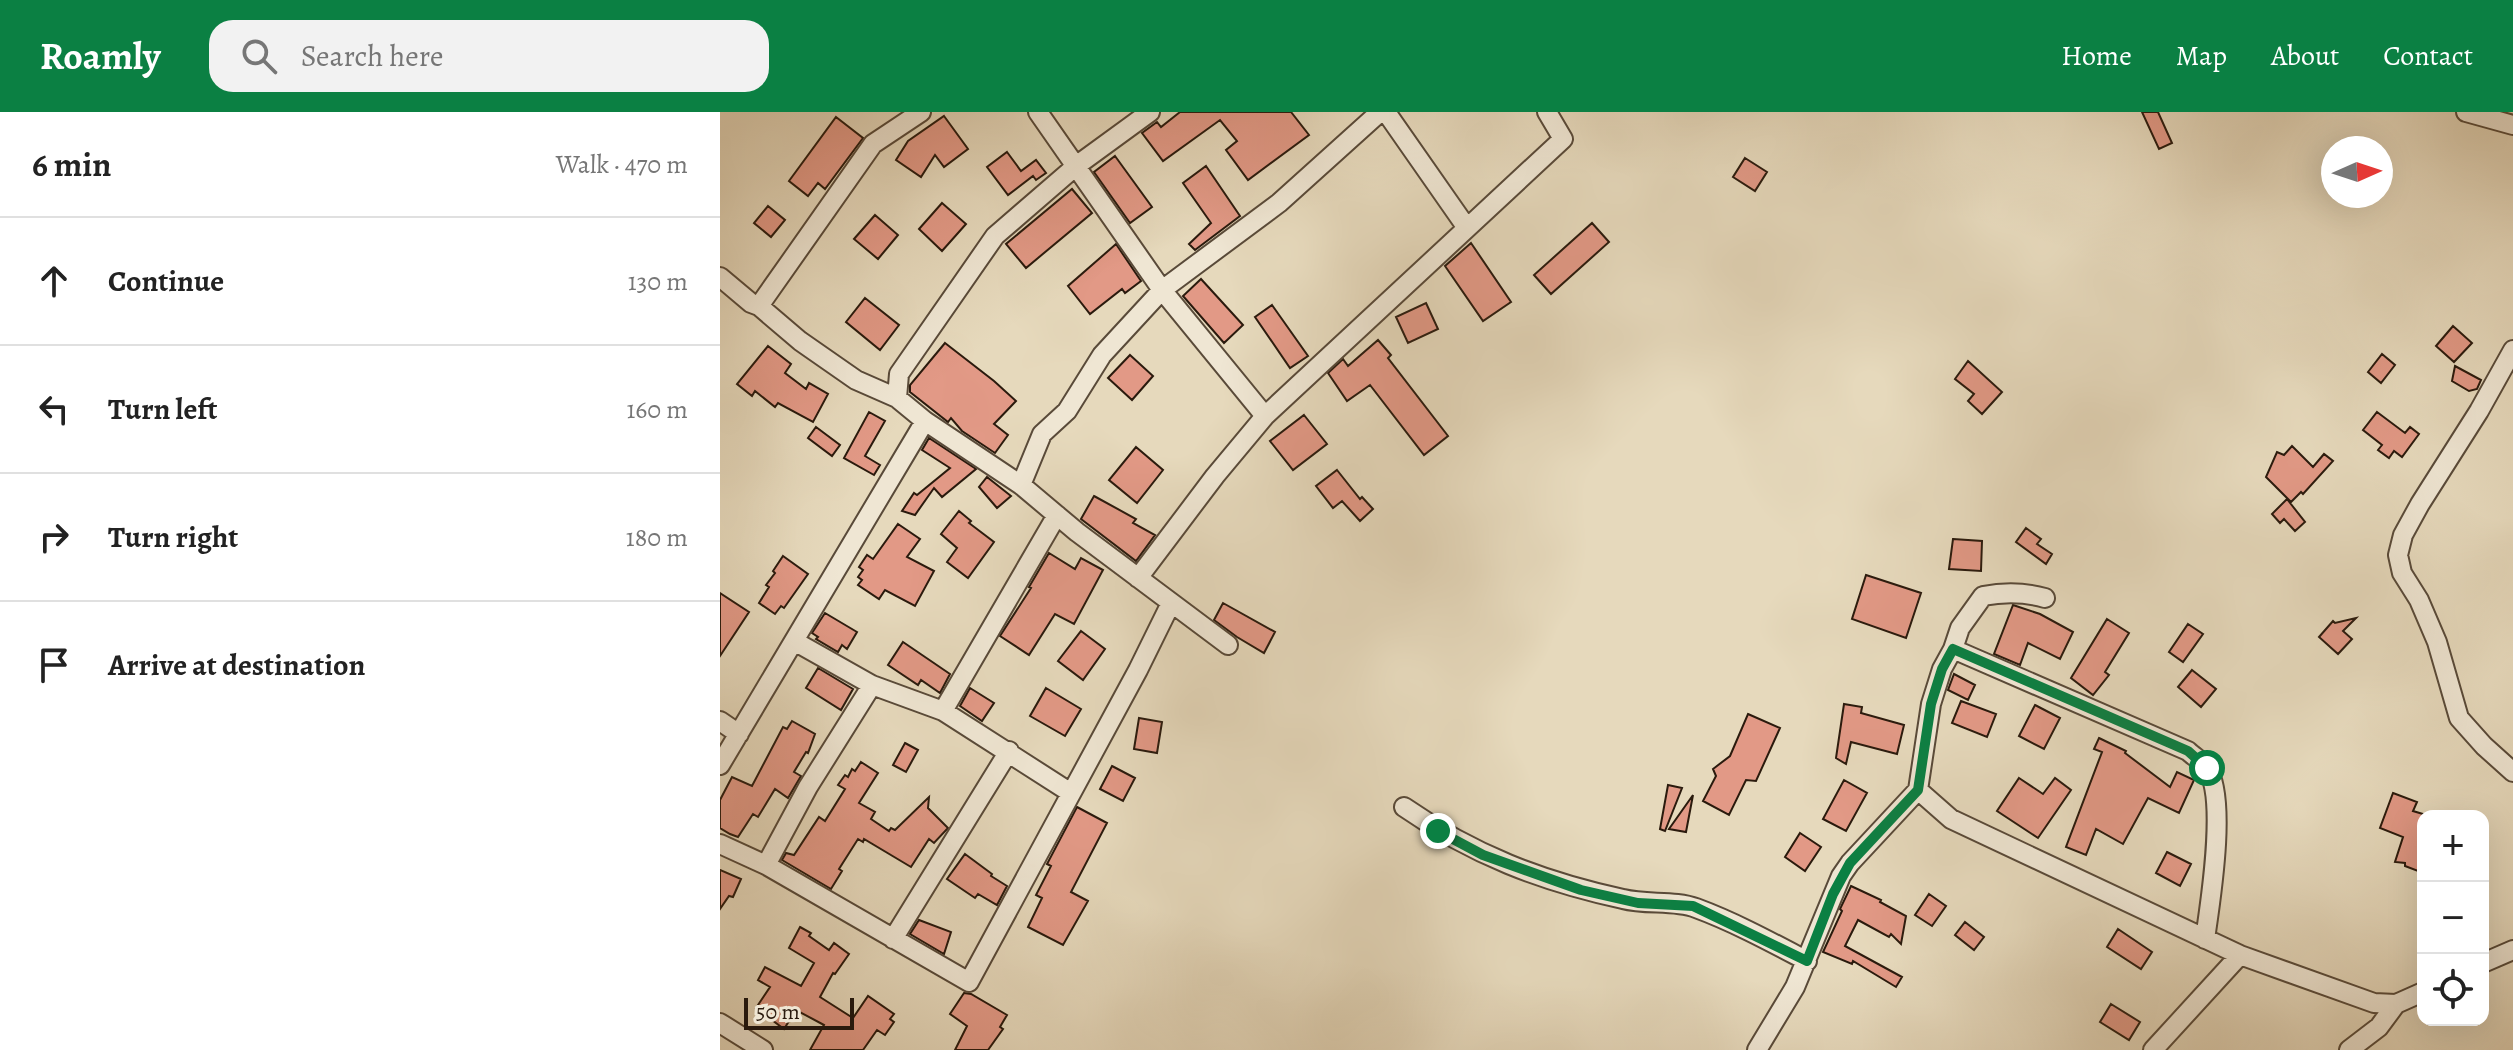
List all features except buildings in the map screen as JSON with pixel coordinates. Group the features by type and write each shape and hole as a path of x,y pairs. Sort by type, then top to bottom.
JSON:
{"street":[{"path":"759,306 873,144 921,112"},
{"path":"1038,112 1162,290 1265,416"},
{"path":"897,398 899,374 995,236 1076,166 1150,112"},
{"path":"1021,485 1042,434 1067,411 1102,355 1162,290 1279,203 1383,112 1467,228"},
{"path":"1138,578 1265,416 1563,139 1547,112"},
{"path":"2466,112 2511,127"},
{"path":"720,277 800,341 856,380 897,398 925,421 1021,485 1228,645"},
{"path":"2513,350 2479,411 2420,504 2403,535 2398,555 2402,573 2424,609 2437,642 2459,718 2513,772"},
{"path":"720,765 925,421"},
{"path":"943,711 1057,515"},
{"path":"1757,1050 1795,987 1841,876 1918,790 1931,704 1960,628 1983,596 2028,593 2045,598"},
{"path":"720,844 766,865 969,982 1171,603"},
{"path":"794,641 872,685 943,711 1071,793"},
{"path":"1953,649 2188,751 2207,768 2215,796 2216,848 2205,939"},
{"path":"766,865 808,787 872,685"},
{"path":"720,721 739,734"},
{"path":"893,939 1009,751"},
{"path":"1918,790 1951,819 2240,955 2374,1003 2396,1004 2417,995"},
{"path":"1404,807 1438,831 1483,855 1581,890 1638,903 1693,906 1807,961"},
{"path":"2489,960 2513,950"},
{"path":"2153,1050 2240,955"},
{"path":"2349,1050 2379,1027 2396,1004"},
{"path":"720,1023 763,1050"}],"route":[{"path":"1438,831 1483,855 1581,890 1638,903 1693,906 1807,961 1841,876 1918,790 1931,704 1942,669 1953,649 2188,751 2207,768"}]}
